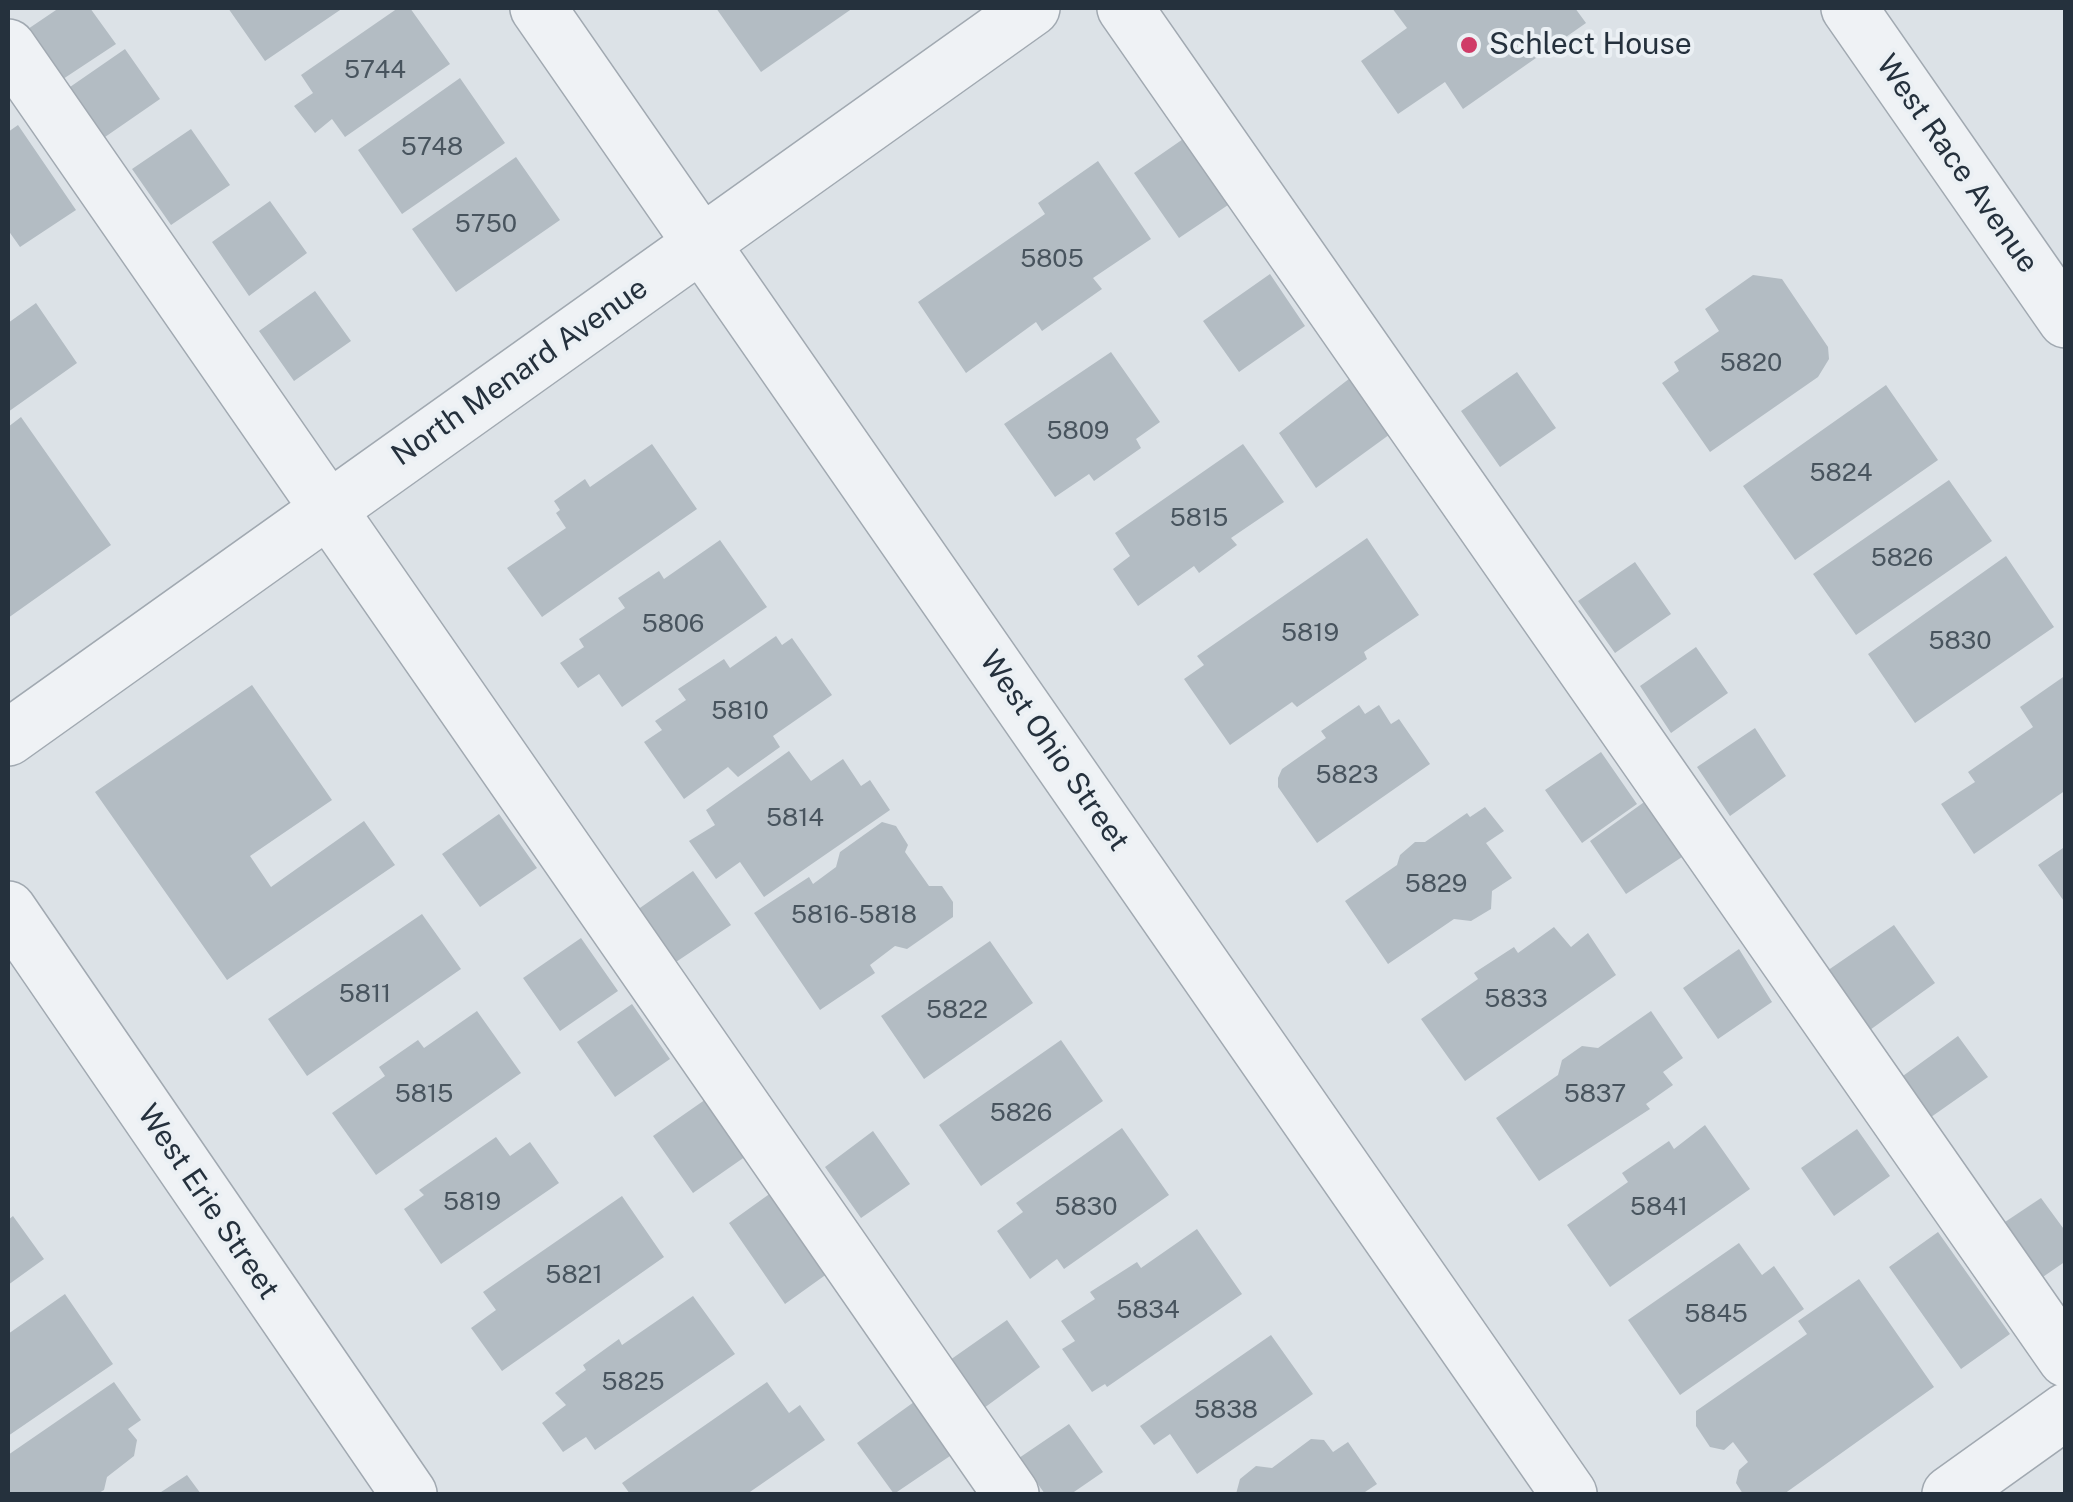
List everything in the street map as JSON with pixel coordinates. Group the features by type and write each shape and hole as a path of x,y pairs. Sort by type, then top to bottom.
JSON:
{"street":[{"name":"West Ohio Street","path":"538,8 1569,1494"},
{"name":"North Menard Avenue","path":"8,738 1032,8"},
{"path":"1125,8 2066,1359"},
{"name":"West Race Avenue","path":"1849,8 2066,320"},
{"path":"8,47 1011,1494"},
{"name":"West Erie Street","path":"8,909 409,1494"},
{"path":"1950,1494 2066,1412"}],"building":[{"path":"59,8 90,8 116,44 60,81 25,31"},
{"path":"228,8 343,8 265,61"},
{"path":"398,8 410,8 450,64 345,137 332,119 315,133 294,106 313,93 301,75"},
{"path":"716,8 853,8 761,72"},
{"name":"Schlect House","path":"1392,8 1575,8 1586,23 1463,109 1445,82 1398,114 1361,61 1407,28"},
{"path":"125,49 160,99 105,137 70,87"},
{"path":"460,78 505,143 402,214 358,150"},
{"path":"18,125 76,210 20,247 8,230 8,132"},
{"path":"191,129 230,185 171,225 132,169"},
{"path":"1186,137 1231,203 1179,238 1134,173"},
{"path":"516,157 560,220 456,292 412,229"},
{"path":"1098,161 1151,239 1093,278 1102,289 1042,331 1036,322 966,373 918,302 1045,214 1038,203"},
{"path":"270,201 307,253 249,296 212,242"},
{"path":"1270,274 1305,326 1239,372 1203,321"},
{"path":"1753,275 1782,279 1828,347 1829,359 1818,377 1710,452 1662,383 1679,371 1674,362 1719,331 1705,309"},
{"path":"315,291 351,341 294,381 259,331"},
{"path":"36,303 77,363 8,412 8,323"},
{"path":"1111,352 1160,422 1136,439 1141,448 1094,481 1089,474 1055,497 1004,424"},
{"path":"1517,372 1556,428 1500,467 1461,411"},
{"path":"1354,375 1393,432 1316,488 1279,433"},
{"path":"1886,385 1938,460 1795,560 1743,486"},
{"path":"21,417 111,545 8,618 8,427"},
{"path":"652,444 697,509 542,617 507,568 566,528 556,513 560,510 554,501 585,479 590,487"},
{"path":"1243,444 1284,502 1231,538 1237,545 1199,573 1194,566 1138,606 1113,569 1130,556 1115,533"},
{"path":"1949,480 1992,541 1856,635 1813,574"},
{"path":"1367,538 1419,615 1364,652 1367,659 1297,707 1292,702 1230,745 1184,679 1204,665 1197,656"},
{"path":"720,540 767,607 622,707 599,674 578,688 560,663 584,647 579,639 625,608 618,598 659,571 664,579"},
{"path":"2006,556 2054,627 1915,723 1868,654"},
{"path":"1635,562 1671,614 1615,653 1578,601"},
{"path":"776,636 782,645 792,638 832,695 773,736 780,747 738,777 728,767 684,799 644,742 662,730 655,721 686,700 678,689 724,659 730,668"},
{"path":"1696,647 1728,693 1671,733 1640,686"},
{"path":"2066,675 2066,790 1974,854 1941,804 1975,782 1968,772 2033,727 2020,707"},
{"path":"252,685 332,800 250,856 271,887 364,821 395,865 227,980 95,792"},
{"path":"1359,705 1365,714 1379,705 1391,724 1399,719 1430,764 1317,843 1278,787 1278,778 1282,769 1326,738 1321,731"},
{"path":"1755,728 1786,776 1730,816 1697,767"},
{"path":"789,751 811,781 843,759 861,786 870,780 890,810 764,897 740,862 716,879 689,841 715,825 706,810"},
{"path":"1601,752 1637,804 1582,843 1545,790"},
{"path":"1647,800 1682,857 1626,894 1590,841"},
{"path":"1485,807 1504,831 1486,843 1512,878 1492,891 1491,909 1471,921 1454,919 1388,964 1345,901 1397,865 1400,855 1415,842 1425,842 1467,813 1470,817"},
{"path":"499,814 537,868 480,907 442,854"},
{"path":"882,822 896,826 908,845 905,852 929,886 942,886 953,902 953,917 907,949 895,946 870,965 875,973 820,1010 754,913 809,877 813,884 836,867 840,852"},
{"path":"2066,846 2066,904 2038,865"},
{"path":"693,871 731,925 676,962 637,910"},
{"path":"422,914 461,969 307,1076 268,1019"},
{"path":"1894,925 1935,983 1863,1035 1821,975"},
{"path":"1554,927 1571,947 1588,933 1616,975 1465,1081 1421,1019 1478,979 1474,973 1514,947 1518,953"},
{"path":"581,938 618,991 560,1031 523,978"},
{"path":"990,941 1033,1003 924,1079 881,1016"},
{"path":"1739,949 1772,1002 1718,1039 1683,988"},
{"path":"632,1004 670,1059 615,1097 577,1042"},
{"path":"477,1011 521,1073 376,1175 332,1113 385,1076 379,1067 418,1040 424,1048"},
{"path":"1651,1011 1683,1058 1663,1072 1673,1085 1646,1104 1650,1109 1539,1181 1496,1118 1558,1075 1562,1060 1582,1046 1598,1048"},
{"path":"1958,1036 1988,1077 1924,1122 1896,1081"},
{"path":"1061,1040 1103,1101 981,1186 939,1125"},
{"path":"709,1097 749,1154 693,1193 653,1136"},
{"path":"1705,1125 1750,1189 1610,1287 1567,1225 1628,1182 1622,1173 1669,1141 1674,1149"},
{"path":"1122,1128 1169,1195 1064,1269 1057,1259 1030,1279 997,1231 1023,1212 1016,1203"},
{"path":"1857,1129 1890,1176 1834,1216 1801,1168"},
{"path":"873,1131 910,1184 861,1218 825,1167"},
{"path":"496,1137 510,1156 530,1142 559,1183 441,1264 404,1209 424,1195 419,1190"},
{"path":"775,1190 831,1271 785,1304 729,1223"},
{"path":"622,1196 664,1257 502,1371 471,1328 496,1310 483,1292"},
{"path":"2041,1198 2066,1232 2066,1261 2037,1281 1999,1226"},
{"path":"13,1216 44,1259 8,1285 8,1220"},
{"path":"1197,1229 1242,1294 1107,1387 1105,1384 1092,1392 1062,1349 1075,1341 1061,1321 1095,1299 1090,1292 1137,1262 1141,1268"},
{"path":"1938,1232 2010,1334 1961,1369 1889,1267"},
{"path":"1739,1243 1762,1275 1774,1266 1804,1309 1680,1395 1628,1320"},
{"path":"1859,1279 1934,1387 1784,1494 1743,1494 1736,1483 1739,1470 1748,1462 1733,1442 1724,1450 1710,1447 1696,1426 1696,1411 1807,1334 1798,1321"},
{"path":"65,1294 113,1364 8,1436 8,1334"},
{"path":"693,1296 735,1354 595,1450 586,1437 563,1452 542,1423 566,1405 555,1393 586,1370 583,1365 619,1339 622,1345"},
{"path":"1007,1320 1040,1367 984,1408 950,1360"},
{"path":"1271,1335 1313,1394 1197,1474 1170,1434 1154,1445 1140,1426"},
{"path":"114,1382 141,1420 128,1429 137,1440 134,1456 107,1477 104,1490 97,1494 8,1494 8,1455"},
{"path":"767,1382 789,1413 800,1405 825,1440 747,1494 630,1494 622,1483"},
{"path":"914,1402 950,1456 894,1494 857,1443"},
{"path":"1069,1424 1103,1472 1071,1494 1045,1494 1019,1458"},
{"path":"1311,1439 1324,1440 1333,1452 1348,1442 1377,1484 1362,1494 1236,1494 1240,1479 1256,1466 1272,1468"},
{"path":"187,1475 201,1494 158,1494"}],"place":[{"name":"Schlect House","path":"1469,45"}]}
